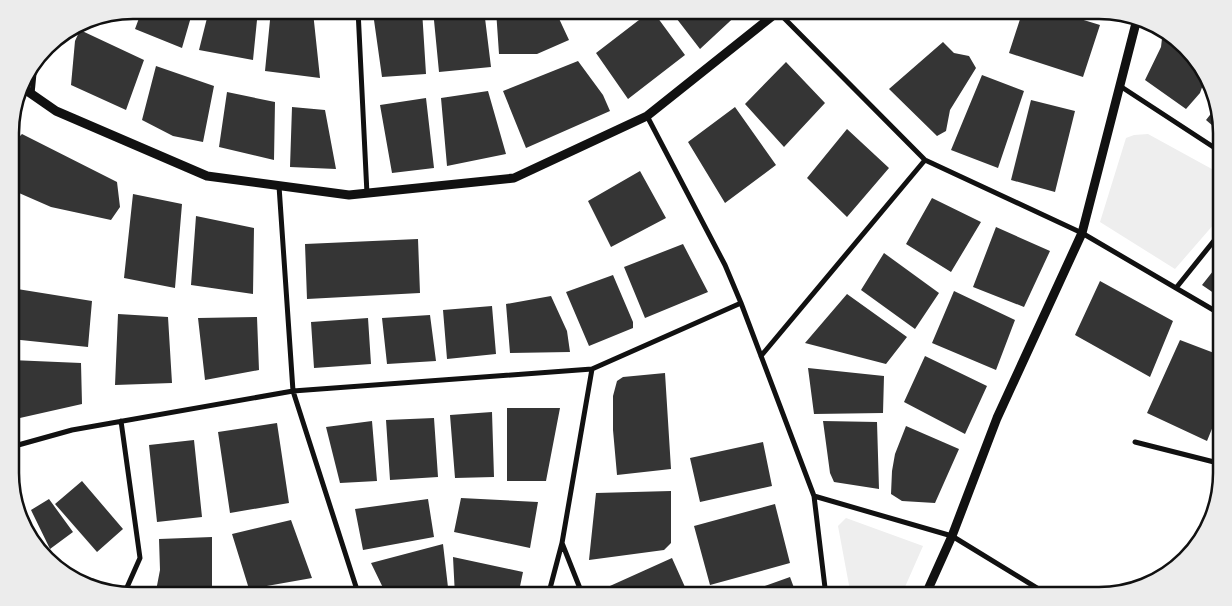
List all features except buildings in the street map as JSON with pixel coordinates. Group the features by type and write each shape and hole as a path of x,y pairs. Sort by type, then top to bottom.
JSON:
{"street":[{"path":"358,19 367,194"},
{"path":"27,90 56,111 207,176 349,196 514,178 647,116 769,19"},
{"path":"787,19 925,160 1082,233 1213,310"},
{"path":"929,587 952,536 997,418 1082,233 1136,25"},
{"path":"32,94 33,78"},
{"path":"1120,86 1213,147"},
{"path":"647,116 724,265 741,304 814,496 825,587"},
{"path":"761,356 925,160"},
{"path":"279,186 293,392 356,587"},
{"path":"1176,288 1213,242"},
{"path":"19,444 72,430 293,392 592,369 741,304"},
{"path":"550,587 562,543 592,369"},
{"path":"121,422 140,558 127,587"},
{"path":"1135,442 1213,462"},
{"path":"814,496 952,536 1035,587"},
{"path":"562,543 579,587"}],"shaded area":[{"path":"1148,134 1213,170 1213,225 1175,269 1100,222 1126,138 1134,135"},
{"path":"846,518 923,546 905,587 849,587 838,526"}]}
